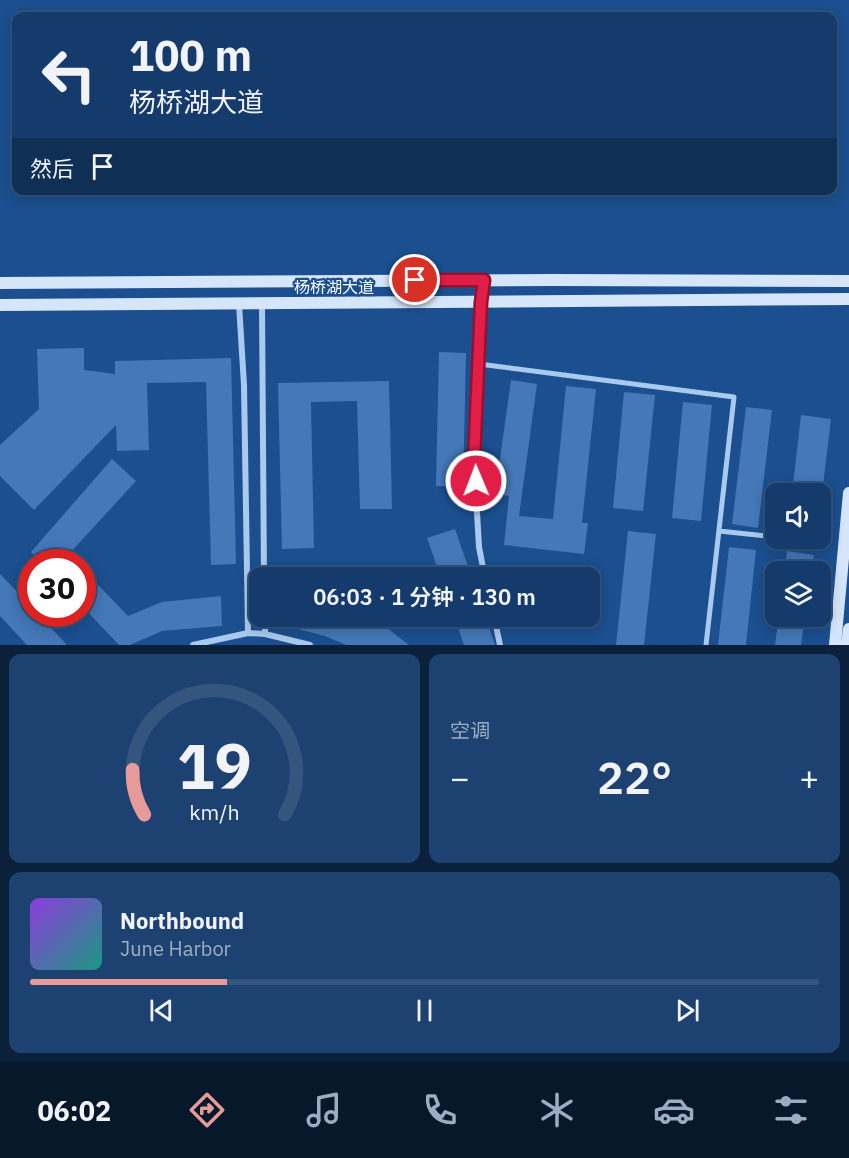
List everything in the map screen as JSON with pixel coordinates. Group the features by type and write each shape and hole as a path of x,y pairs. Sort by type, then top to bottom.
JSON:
{"main road":[{"name":"杨桥湖大道","path":"0,283 484,280 849,281"},
{"name":"杨桥湖大道","path":"0,305 849,299"},
{"path":"835,645 849,493"},
{"path":"847,645 849,629"}],"street":[{"path":"483,567 479,547 474,460 484,280"},
{"path":"239,304 244,385 248,633"},
{"path":"262,304 264,567"},
{"path":"479,364 735,397 706,645"},
{"path":"719,531 765,536"},
{"path":"265,627 265,634"},
{"path":"496,627 500,645"},
{"path":"193,645 248,633 265,634 310,645"}],"building":[{"path":"84,348 84,370 115,374 115,361 231,358 236,564 211,565 206,382 147,383 149,450 117,451 116,425 34,510 0,476 0,445 39,409 37,349"},
{"path":"439,352 466,353 463,487 436,486"},
{"path":"511,380 537,384 519,516 553,519 566,386 596,389 582,523 588,523 584,554 504,545 509,496 495,494"},
{"path":"389,381 392,509 360,509 357,401 311,402 314,548 282,549 278,383"},
{"path":"624,392 655,395 643,511 613,508"},
{"path":"683,402 712,405 701,521 672,518"},
{"path":"746,407 772,410 758,528 732,524"},
{"path":"801,415 831,419 823,483 793,483"},
{"path":"112,459 136,481 74,549 34,549"},
{"path":"455,529 468,567 437,567 427,538"},
{"path":"628,531 656,534 644,645 616,645"},
{"path":"729,547 756,550 746,645 718,645"},
{"path":"787,551 814,555 813,561 786,561"},
{"path":"0,574 18,593 18,627 50,627 67,645 27,645 0,616"},
{"path":"96,583 128,616 162,602 221,596 222,626 162,631 130,645 119,645 96,621"},
{"path":"290,627 385,627 409,645 346,645 325,636"},
{"path":"458,627 489,627 495,645 464,645"},
{"path":"777,627 803,627 801,645 775,645"}],"route":[{"path":"415,280 484,280 474,460 476,481"}]}
